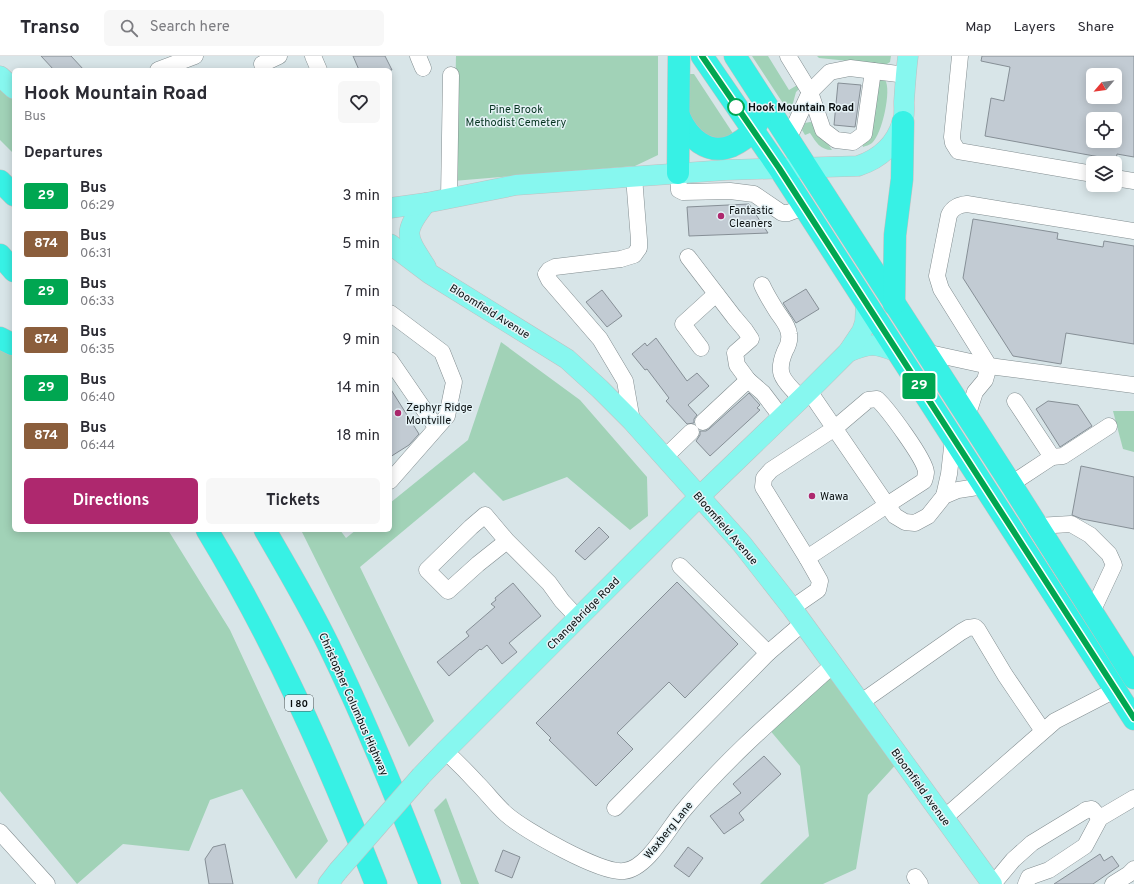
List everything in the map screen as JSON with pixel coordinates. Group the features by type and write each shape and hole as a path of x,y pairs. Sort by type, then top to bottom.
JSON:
{"highway":[{"path":"678,174 679,56"},
{"path":"702,56 779,168 1134,718"},
{"path":"740,61 766,106 1011,484 1134,678"},
{"path":"679,116 683,125 694,139 709,148 719,149 741,142 753,131 766,106"},
{"path":"894,304 895,235 902,179 903,122"},
{"path":"0,181 12,194"},
{"path":"0,255 12,269"},
{"name":"I 80","path":"208,532 242,591 304,713 344,804 376,884"},
{"name":"Christopher Columbus Highway","path":"266,532 331,651 370,737 430,884"}],"main road":[{"path":"392,208 426,203 516,185 726,170 858,166 879,157 889,148 903,122 907,65"},
{"path":"0,76 12,87"},
{"path":"426,203 410,225 410,236 413,246 430,274"},
{"name":"Bloomfield Avenue","path":"392,246 430,274 566,359 600,389 632,422 742,544 798,615 860,703 993,884"},
{"path":"392,257 430,274"},
{"name":"Changebridge Road","path":"333,877 421,776 445,751 699,497 782,418 848,352 862,331 865,322 866,304"},
{"name":"Changebridge Road","path":"848,352 869,345 877,345 897,352"}],"street":[{"path":"163,68 194,56"},
{"path":"262,63 279,56"},
{"path":"313,56 318,68"},
{"path":"788,56 810,92 823,130 836,140 853,142 864,134 873,71"},
{"path":"960,56 952,137 953,143 958,151 1086,173"},
{"path":"788,140 810,92 830,72 850,68 873,71 907,65"},
{"path":"449,198 451,75"},
{"path":"678,174 679,190 683,192 730,191 754,194 782,213 788,213 804,207"},
{"path":"632,422 625,381 600,339 549,280 546,274 549,270 555,267 621,259 634,255 639,248 639,240 634,176"},
{"path":"1122,179 1134,181"},
{"path":"989,366 938,283 937,276 949,214 952,210 956,207 967,204 1134,232"},
{"path":"688,257 751,339 735,353 737,365 748,380 763,393 782,418"},
{"path":"762,286 787,326 790,334 788,344 782,358 780,370 783,377 805,395 835,428 895,516 905,522 915,523 928,516 944,496 954,439"},
{"path":"701,348 683,324 716,294"},
{"path":"392,314 442,352 454,382 447,416 392,479"},
{"path":"925,352 989,366 1134,386"},
{"path":"392,363 436,427"},
{"path":"967,416 975,392 984,380 989,366"},
{"path":"664,458 748,380"},
{"path":"615,808 768,653 818,590 820,581 808,558 763,487 764,478 771,470 835,428 868,400 877,399 886,406 919,457 926,472 924,481 887,504 808,558"},
{"path":"1015,401 1052,457"},
{"path":"1011,484 1052,457 1063,456 1109,426"},
{"path":"944,496 958,490 984,486"},
{"path":"507,541 478,564 448,591 427,570 470,527 485,515 507,541 549,583 562,601 578,618"},
{"path":"1037,526 1071,524 1090,535 1109,554 1114,565 1092,612"},
{"path":"680,566 768,653"},
{"path":"860,703 961,632 968,628 975,627 1043,731"},
{"name":"Waxberg Lane","path":"445,751 506,814 571,854 614,871 623,872 632,870 639,865 652,852 674,822 716,774 745,744 833,665"},
{"path":"944,818 1055,721 1115,690"},
{"path":"1026,884 1029,877 1049,870 1085,846 1100,818 1134,798"},
{"path":"993,884 1013,860 1032,843 1083,812 1092,809 1100,818"},
{"path":"0,832 47,884"},
{"path":"1113,884 1134,869"}],"green space":[{"name":"Pine Brook Methodist Cemetery","path":"456,56 658,56 658,155 635,166 453,181"},
{"path":"752,56 768,56 789,90 799,84 801,87 796,92 790,114"},
{"path":"817,56 891,56 890,62 887,64 878,64 819,58"},
{"path":"689,74 694,74 734,135 722,139 712,139 688,120"},
{"path":"0,79 12,89 12,152 0,140"},
{"path":"877,80 885,80 887,85 887,102 885,112 876,138 871,144 863,147 862,142"},
{"path":"805,123 814,123 832,150 821,147 810,133 805,135 802,130"},
{"path":"501,342 580,400 647,477 648,516 630,530 567,477 503,501 474,472 360,567 434,721 409,747 302,532 342,532 346,538 354,532 392,532 392,501 468,440"},
{"path":"12,344 12,532 169,532 230,630 328,841 296,879 242,789 210,800 189,851 123,844 77,884 0,791 0,350"},
{"path":"1113,411 1134,411 1134,452 1123,449"},
{"path":"832,662 901,759 868,795 856,869 823,884 760,884 809,836 800,766 763,722"},
{"path":"446,798 479,884 461,884 434,810"}],"building":[{"path":"41,56 71,56 82,68 52,68"},
{"path":"353,56 385,56 391,68 358,68"},
{"path":"982,56 1134,56 1134,157 1117,154 1117,156 1094,156 985,136 991,98 1004,101 1010,67 981,61"},
{"path":"838,83 861,85 855,127 834,125"},
{"path":"749,204 768,233 689,236 687,207"},
{"path":"973,219 1058,233 1057,239 1103,247 1104,241 1134,246 1134,344 1066,333 1061,364 1013,356 963,278"},
{"path":"806,289 819,309 796,323 783,303"},
{"path":"602,290 622,316 607,327 586,302"},
{"path":"656,338 687,381 697,373 709,386 688,405 697,415 694,419 694,423 687,424 666,401 669,398 647,369 645,370 632,354 645,343 647,346"},
{"name":"Zephyr Ridge Montville","path":"392,391 419,434 409,445 392,456"},
{"path":"749,393 760,405 757,408 760,410 710,456 696,441 700,435 700,431 706,431 709,429"},
{"path":"1048,401 1078,405 1092,426 1060,447 1036,409"},
{"path":"1081,466 1134,477 1134,529 1082,519 1072,515"},
{"path":"599,527 609,537 585,560 575,551"},
{"path":"677,582 738,644 685,698 669,682 617,733 633,749 596,786 549,740 551,738 536,723"},
{"path":"513,583 541,616 509,643 517,652 502,664 487,645 481,650 480,649 449,676 437,662 469,636 466,632 495,607 491,604 496,600 495,598"},
{"path":"764,756 781,774 739,813 744,820 724,834 710,816 741,793 733,784"},
{"path":"225,844 233,884 209,884 205,859 213,847"},
{"path":"688,847 703,858 689,877 674,866"},
{"path":"503,850 520,857 512,878 495,871"},
{"path":"1100,854 1104,861 1112,856 1119,866 1093,884 1054,884"}],"bus line":[{"name":"29","path":"702,56 779,168 1134,718"}],"place":[{"name":"Hook Mountain Road","path":"736,107"},
{"name":"Fantastic Cleaners","path":"721,216"},
{"name":"Zephyr Ridge Montville","path":"398,413"},
{"name":"Wawa","path":"812,496"}]}
